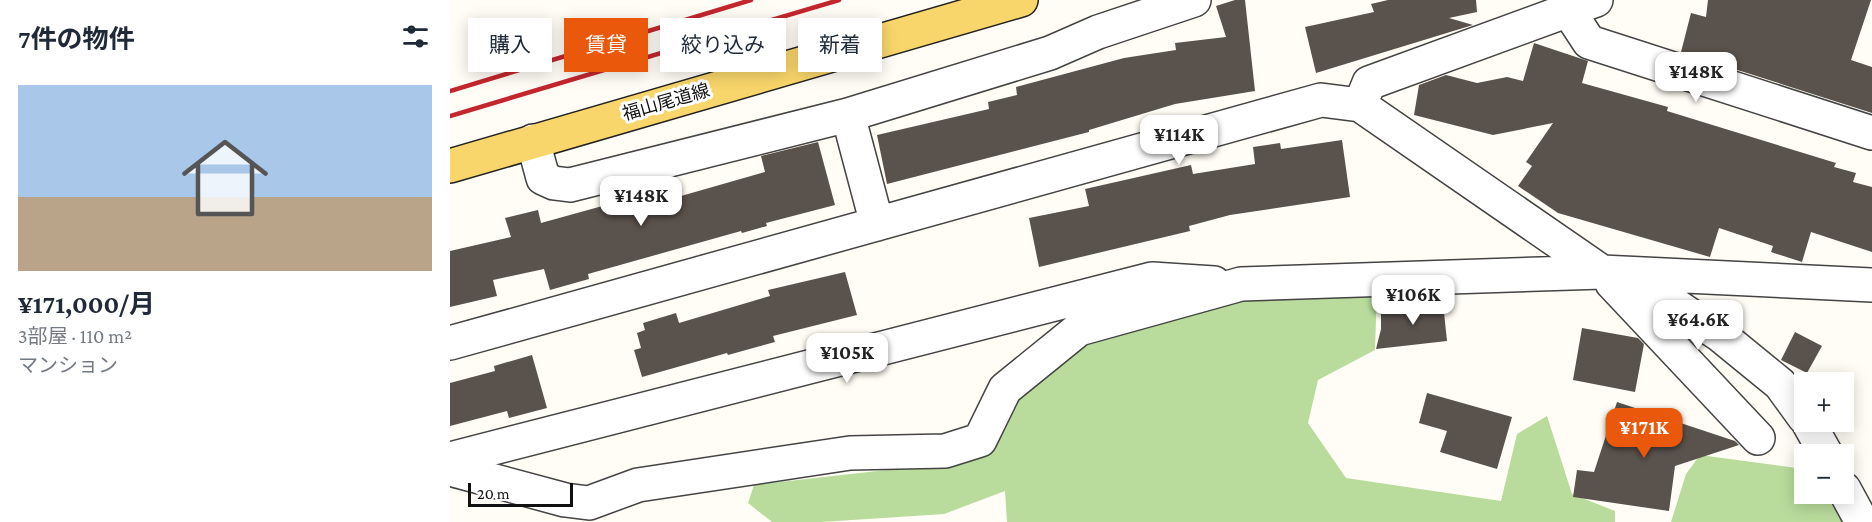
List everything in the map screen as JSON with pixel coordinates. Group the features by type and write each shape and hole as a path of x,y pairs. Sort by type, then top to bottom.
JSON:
{"main road":[{"name":"福山尾道線","path":"450,166 1022,0"}],"street":[{"path":"532,141 543,178 554,183 570,185 848,115 1050,53 1098,32 1194,0"},
{"path":"1360,105 1369,83 1582,5 1589,42 1872,133"},
{"path":"450,343 1321,100 1360,105 1602,272 1672,303 1720,334 1780,384 1794,403"},
{"path":"848,115 877,224"},
{"path":"1602,272 1758,438"},
{"path":"450,459 1152,279 1241,284 1602,272 1872,285"},
{"path":"450,469 565,500 589,503 638,485 850,453 945,451 980,440 1005,389 1079,329 1241,284"},
{"path":"1852,504 1862,522"}],"green space":[{"path":"1377,289 1375,350 1318,380 1308,423 1346,478 1501,501 1517,434 1547,416 1572,494 1615,511 1615,522 1007,522 1005,491 944,514 822,522 772,522 748,503 754,485 966,461 1025,381 1081,347 1234,302"},
{"path":"1700,455 1794,468 1794,504 1839,504 1847,522 1671,522 1686,474"}],"building":[{"path":"1235,0 1245,0 1255,91 1175,104 1089,130 1089,132 887,184 877,135 989,109 988,102 1017,95 1016,87 1124,58 1176,50 1175,43 1226,37 1216,6"},
{"path":"1388,0 1476,0 1477,12 1449,18 1473,25 1316,73 1305,27 1374,12 1371,4"},
{"path":"1708,0 1871,0 1851,60 1872,67 1872,113 1681,52 1691,13 1706,17"},
{"path":"1534,43 1588,61 1582,83 1668,107 1667,111 1836,163 1834,167 1856,173 1853,182 1872,187 1872,252 1811,232 1802,262 1771,252 1773,246 1719,228 1710,257 1558,213 1518,186 1532,166 1526,162 1553,123 1493,135 1414,115 1419,85 1446,75 1477,83 1507,77 1523,81"},
{"path":"1342,140 1350,197 1230,215 1189,226 1190,231 1039,267 1029,218 1089,206 1085,189 1191,165 1193,174 1255,164 1253,147 1280,143 1281,149"},
{"path":"818,142 835,205 766,223 767,226 742,233 741,231 588,274 589,279 550,290 544,269 493,280 497,296 450,307 450,251 511,237 505,218 538,210 541,223 606,205 605,202 631,195 633,201 657,195 660,202 765,172 761,156"},
{"path":"845,272 857,315 773,336 775,342 642,377 634,350 641,348 637,333 645,330 643,323 676,313 679,323 770,296 768,290"},
{"path":"1443,303 1447,341 1376,349 1381,329 1381,314 1389,312 1388,307"},
{"path":"1582,328 1638,338 1644,344 1635,392 1573,380"},
{"path":"1795,332 1822,346 1808,372 1781,360"},
{"path":"532,355 547,408 509,418 507,411 450,426 450,383 495,371 494,366"},
{"path":"1427,393 1512,417 1497,469 1440,452 1447,431 1419,423"},
{"path":"1617,402 1735,441 1739,445 1675,466 1669,511 1573,497 1577,470 1594,472"}],"railway":[{"path":"450,91 751,0"},
{"path":"450,116 839,0"}]}
